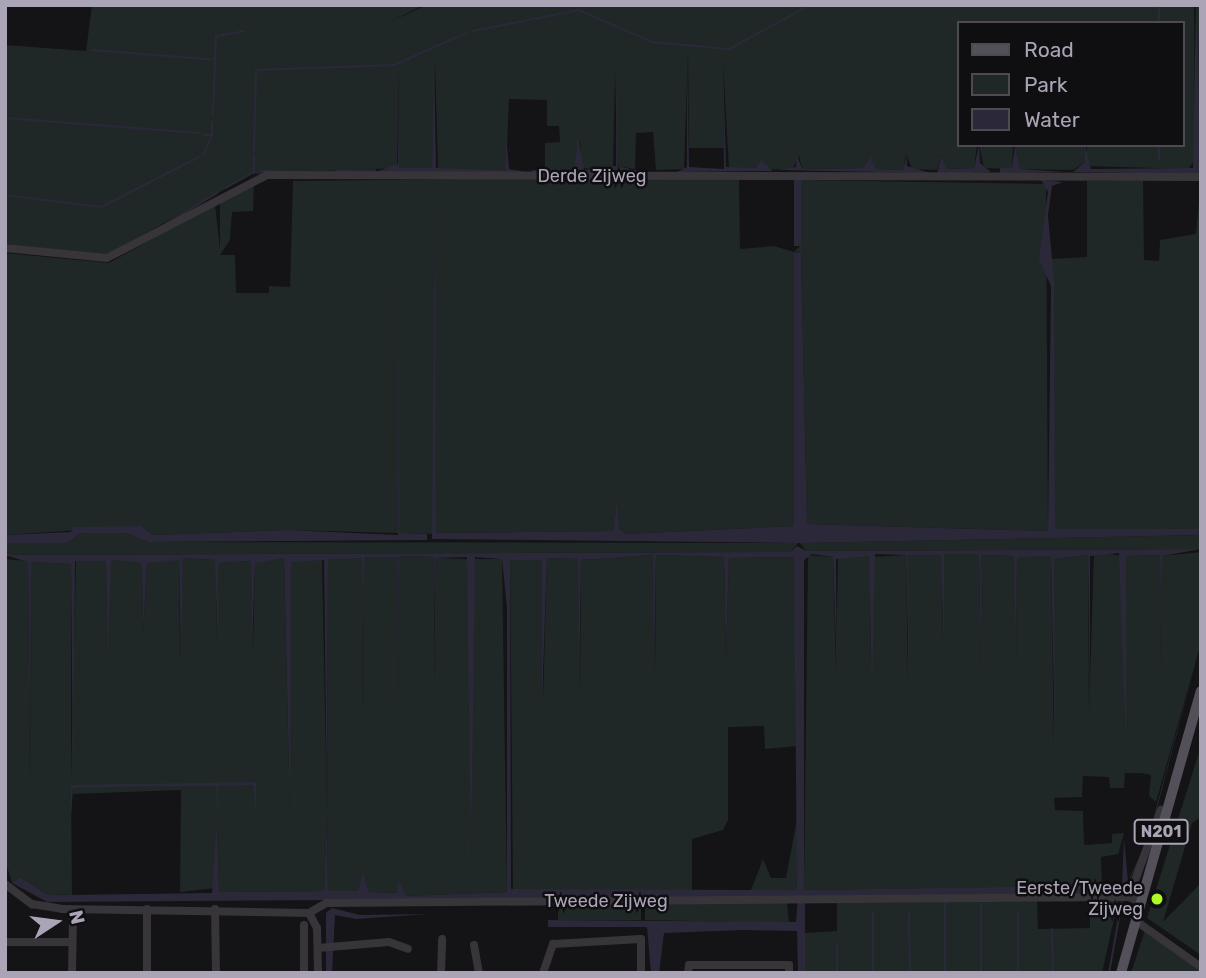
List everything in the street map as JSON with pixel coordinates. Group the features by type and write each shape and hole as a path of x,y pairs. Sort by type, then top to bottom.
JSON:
{"main road":[{"name":"N201","path":"1121,973 1201,691"}],"street":[{"name":"Derde Zijweg","path":"5,248 107,258 267,175 1201,177"},
{"path":"1129,897 1161,810"},
{"name":"Tweede Zijweg","path":"5,884 32,904 73,913 124,907 309,913 326,903 1129,897 1141,902"},
{"path":"146,909 147,973"},
{"path":"215,909 216,973"},
{"path":"72,973 73,913"},
{"path":"309,913 325,948 318,973"},
{"path":"1136,921 1201,967"},
{"path":"304,925 304,973"},
{"path":"441,973 442,939"},
{"path":"543,973 553,944 641,939 641,973"},
{"path":"5,942 72,942"},
{"path":"325,948 389,942 408,949"},
{"path":"474,945 479,973"},
{"path":"688,973 689,964 789,965 789,973"}],"green space":[{"path":"92,5 424,5 389,22 427,5 1194,5 1195,160 1188,169 1087,166 1087,147 1185,147 1185,21 958,21 958,147 977,147 974,168 947,169 941,155 937,170 912,169 906,154 903,170 876,169 869,157 863,168 802,169 799,156 792,170 764,169 761,160 755,168 729,169 723,61 724,148 689,148 688,54 684,169 656,170 653,132 636,133 635,169 617,166 615,70 613,170 581,168 580,138 579,170 545,171 545,143 560,142 559,126 547,126 547,100 509,99 506,170 438,169 435,62 432,168 399,168 399,71 397,168 252,174 107,255 5,244 5,45 86,51"},
{"path":"1196,5 1201,5 1201,169 1198,167"},
{"path":"979,147 1013,147 1012,169 984,168"},
{"path":"1015,147 1085,147 1085,162 1073,170 1020,169"},
{"path":"653,177 739,180 740,249 774,246 794,252 801,245 801,180 1046,184 1048,531 807,524 801,252 794,253 794,526 627,534 619,529 618,498 613,531 436,533 434,209 434,534 288,530 152,535 142,526 5,535 5,253 109,263 215,204 220,250 220,202 254,183 253,211 232,212 230,240 220,255 235,255 236,293 269,293 269,286 290,287 293,181"},
{"path":"1087,181 1143,181 1144,260 1159,261 1160,240 1196,234 1201,181 1201,529 1055,530 1053,525 1051,259 1087,257"},
{"path":"81,533 126,533 148,542 798,543 791,552 5,555 5,543 67,543"},
{"path":"1201,535 1201,549 806,551 800,543"},
{"path":"1094,552 1124,556 1125,748 1126,556 1160,555 1161,676 1162,556 1201,552 1201,643 1156,802 1149,796 1151,775 1141,773 1125,773 1124,788 1110,788 1109,777 1083,776 1082,797 1054,798 1055,810 1083,811 1084,845 1112,843 1112,834 1124,833 1118,854 1101,857 1102,886 804,890 808,555 833,557 836,671 838,554 870,556 871,667 872,557 906,555 908,681 908,555 942,555 943,647 944,554 979,554 981,671 981,555 1015,556 1016,663 1017,556 1051,556 1054,747 1054,559 1088,555 1089,711"},
{"path":"653,555 655,672 656,555 724,557 726,657 729,558 794,557 797,746 765,749 764,726 728,727 728,820 723,830 692,839 692,891 513,892 510,559 542,560 543,701 547,558 578,559 580,689 581,560"},
{"path":"338,556 362,557 363,707 364,556 398,557 398,715 399,556 434,557 434,696 435,558 469,559 472,864 472,559 502,559 507,892 406,896 399,885 397,893 367,892 363,870 358,892 328,892 327,817 324,891 219,892 217,819 216,888 180,892 181,790 73,794 73,788 140,785 71,785 72,895 46,894 20,877 12,883 5,860 5,559 28,561 30,779 31,562 71,564 71,779 76,560 106,561 107,664 110,559 142,563 143,635 147,563 151,558 179,560 180,660 183,558 216,560 217,642 218,563 251,561 253,648 255,562 284,558 290,813 290,562 322,557 327,813 328,559"},
{"path":"1201,746 1201,817 1192,823 1163,922 1201,883 1201,955 1147,918"},
{"path":"797,819 797,890 751,890 763,859 771,878 786,878"},
{"path":"1037,901 1038,929 1090,928 1090,901 1118,901 1102,973 805,973 805,933 837,931 837,903"},
{"path":"787,902 789,923 645,920 645,903"},
{"path":"558,904 641,904 641,920 558,920"},
{"path":"1145,930 1201,971 1200,973 1131,973"}],"water":[{"path":"1196,5 1201,174 1073,172 1085,162 1085,147 1091,169 1193,168"},
{"path":"616,38 617,166 648,173 574,172 578,138 584,170 616,166"},
{"path":"687,54 689,167 724,169 723,60 726,167 755,168 761,160 773,171 677,172 687,167"},
{"path":"434,55 436,168 506,170 506,135 509,169 526,172 375,172 398,164 399,71 399,168 432,168"},
{"path":"979,147 980,163 991,172 937,174 941,155 947,169 974,168"},
{"path":"1015,147 1020,169 1066,172 1000,173 1000,168 1012,168"},
{"path":"907,154 907,166 930,173 779,170 796,167 797,155 802,169 863,168 870,156 876,169 903,170"},
{"path":"794,180 801,180 801,246 794,246"},
{"path":"1041,180 1063,182 1052,186 1048,215 1054,281 1055,529 1201,529 1201,535 800,543 432,539 435,186 436,533 613,531 618,496 619,529 627,534 794,526 794,253 801,252 807,524 1048,531 1051,286 1039,259 1048,192"},
{"path":"399,187 399,533 427,534 427,540 148,542 126,533 81,533 67,543 5,543 5,535 71,532 73,527 142,526 152,535 288,530 398,535"},
{"path":"797,546 806,551 1201,549 1162,556 1161,700 1160,555 1126,556 1126,750 1119,553 1090,556 1090,712 1088,555 1054,559 1055,749 1051,556 1017,557 1016,664 1014,556 981,555 981,672 979,554 944,554 944,651 941,555 908,555 909,683 906,555 875,554 872,691 869,556 836,559 837,674 833,557 812,554 804,560 804,890 1122,885 1124,838 1128,882 1148,838 1201,643 1148,842 1124,892 805,903 805,973 798,973 797,931 743,930 664,933 659,973 651,973 647,927 548,927 548,920 796,922 798,897 47,902 12,883 20,877 46,894 65,895 212,893 217,819 219,892 324,891 327,817 328,891 358,891 363,870 368,892 397,893 398,880 406,896 507,892 507,608 502,559 475,557 471,864 467,557 435,558 433,697 434,557 399,556 398,725 398,557 364,557 363,707 362,558 328,559 327,813 324,560 291,562 290,814 284,558 255,563 252,648 251,561 218,563 218,647 215,560 183,558 181,661 179,560 147,563 143,635 142,563 111,560 107,667 106,561 75,561 73,779 71,564 31,562 30,779 28,562 5,555 791,552","holes":["653,555 654,672 656,555 724,557 726,658 729,558 794,557 797,890 511,889 510,560 542,560 542,702 547,558 578,559 579,689 581,560"]},
{"path":"256,782 256,814 253,785 218,786 218,815 216,786 144,786 73,788 71,817 71,785"},
{"path":"332,908 360,915 429,914 356,919 335,915 332,973 326,973 326,913"}],"waterway":[{"path":"473,31 579,10 652,42 729,49 810,5"},
{"path":"1159,5 1159,21"},
{"path":"215,58 216,36 245,31"},
{"path":"254,151 256,70 394,65 466,33"},
{"path":"92,50 215,60 213,114"},
{"path":"5,118 199,133"},
{"path":"212,122 212,134"},
{"path":"204,135 212,135 204,154"},
{"path":"1159,147 1159,160"},
{"path":"225,188 254,172 254,155"},
{"path":"5,195 101,207 199,157"},
{"path":"336,171 375,170"},
{"path":"260,171 270,171"},
{"path":"533,171 564,172"},
{"path":"167,223 217,193"},
{"path":"1109,973 1122,901"},
{"path":"945,902 945,973"},
{"path":"981,903 981,973"},
{"path":"873,912 873,973"},
{"path":"909,912 910,973"},
{"path":"1018,914 1018,973"},
{"path":"1052,929 1053,973"},
{"path":"837,945 837,973"}],"place":[{"name":"Eerste/Tweede Zijweg","path":"1157,899"}]}
